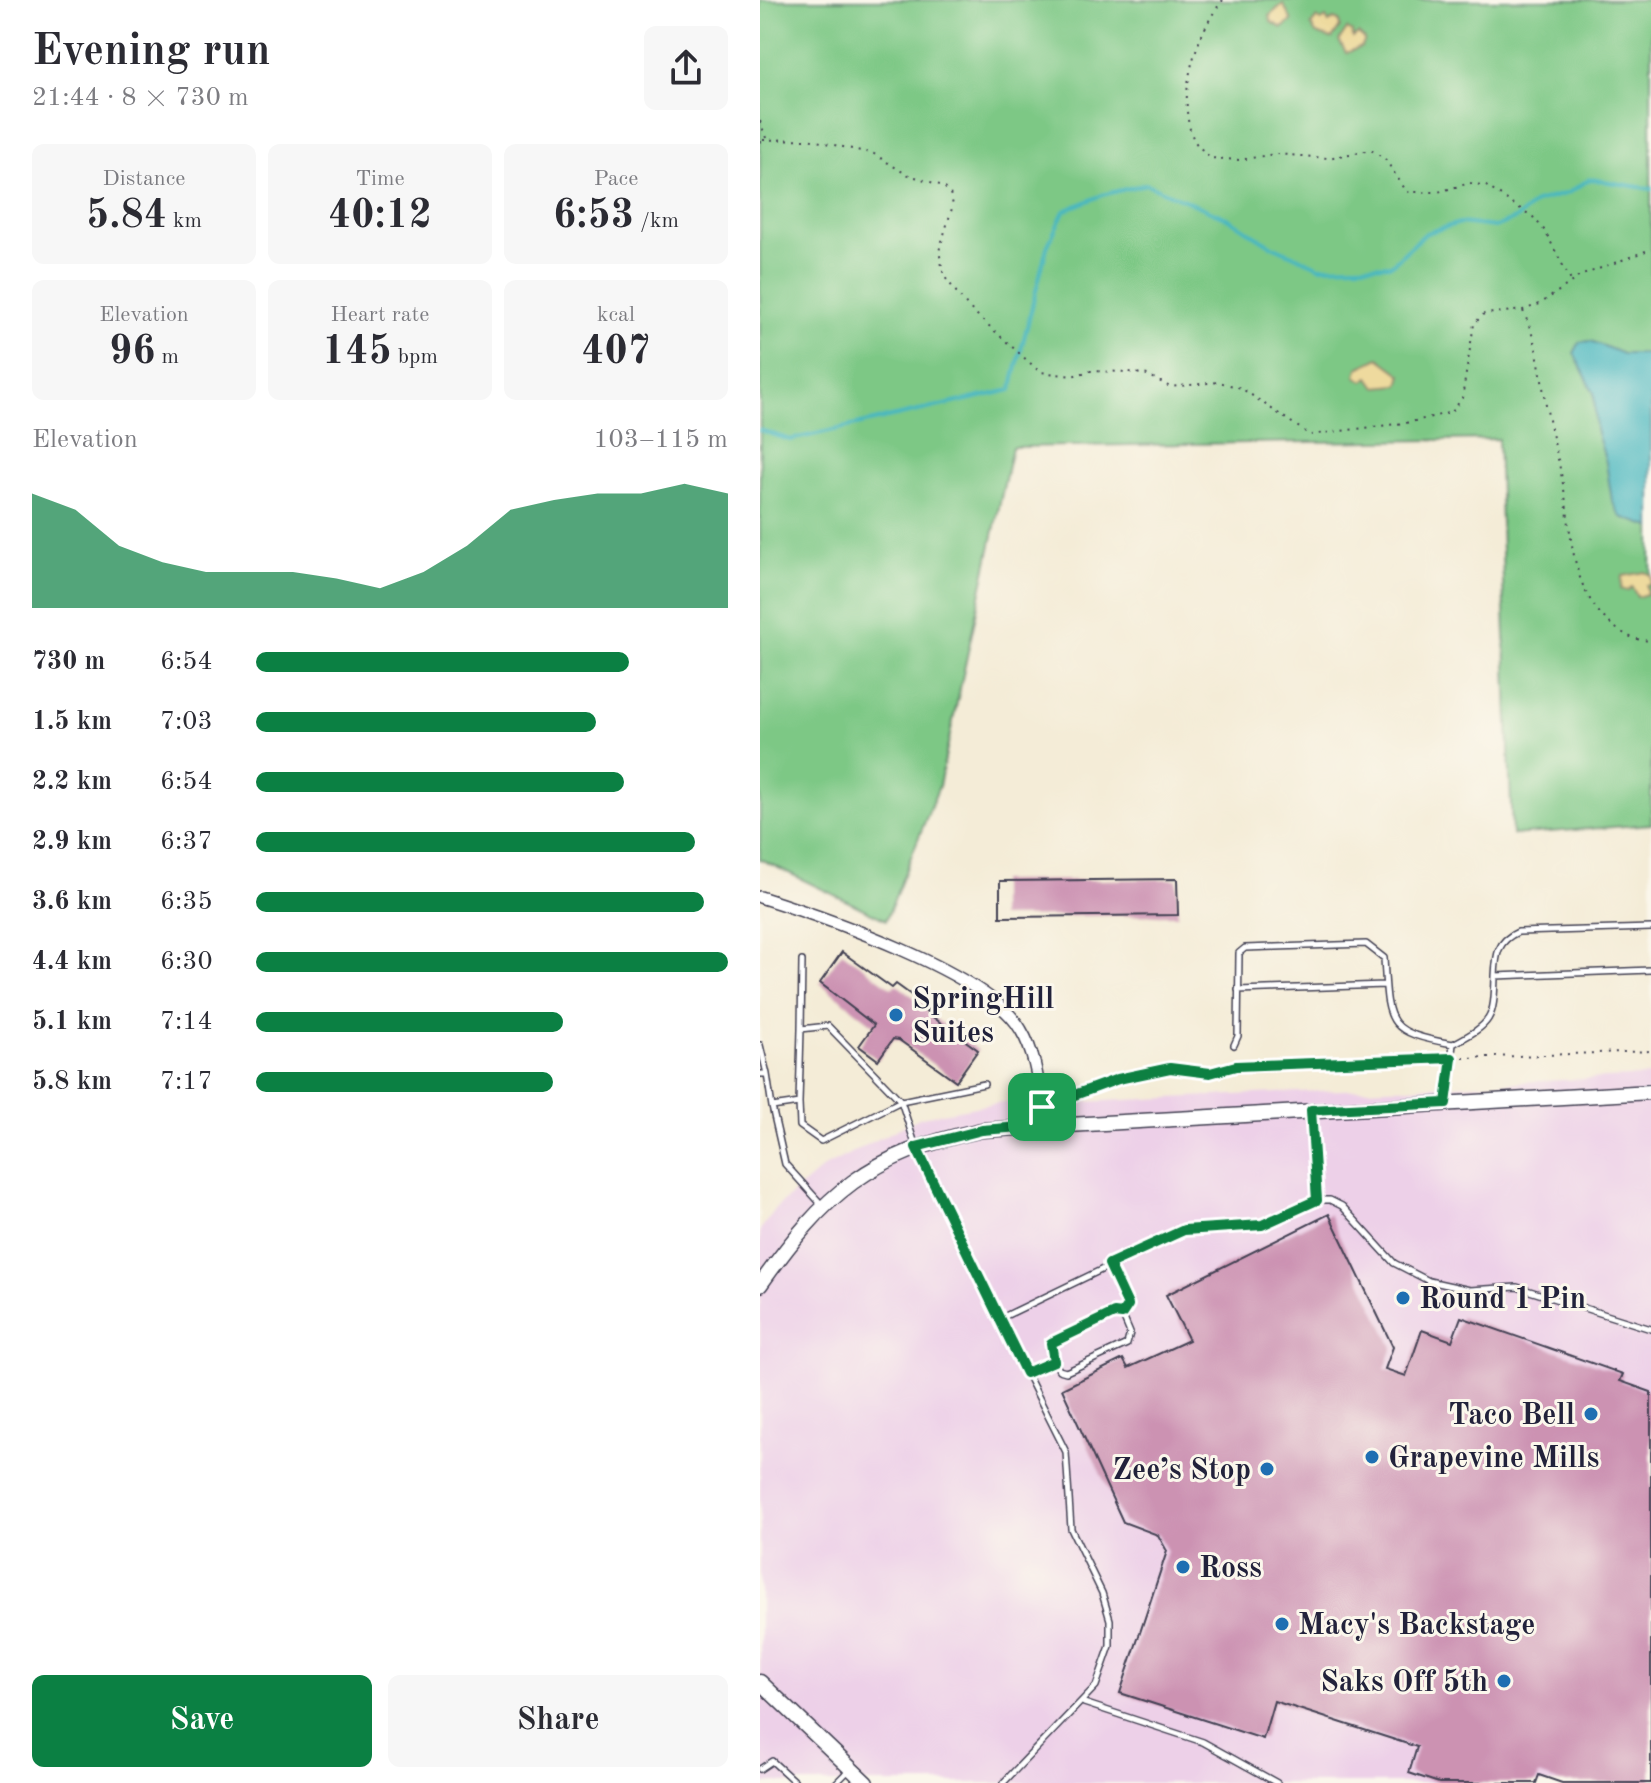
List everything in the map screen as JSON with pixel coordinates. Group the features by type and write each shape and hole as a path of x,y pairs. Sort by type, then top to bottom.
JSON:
{"street":[{"path":"760,897 907,953 952,974 993,1001 1021,1028 1034,1060 1045,1125"},
{"path":"760,1285 795,1235 860,1174 916,1147 982,1130 1651,1092"},
{"path":"760,1682 866,1783"}],"lane":[{"path":"1234,1045 1238,1036 1239,953 1245,948 1366,944 1384,958 1390,1015 1397,1027 1410,1036 1453,1044 1483,1028 1491,1018 1497,950 1506,937 1518,932 1651,928"},
{"path":"802,961 800,1126 821,1141 901,1101 984,1084"},
{"path":"1495,976 1651,970"},
{"path":"1238,990 1385,985"},
{"path":"801,1029 828,1026 901,1101 916,1147 997,1320 1066,1452 1071,1529 1102,1593 1110,1620 1110,1646 1084,1703 1054,1728 1003,1783"},
{"path":"1446,1103 1453,1044"},
{"path":"760,1045 763,1074 785,1164 823,1206"},
{"path":"772,1107 799,1103"},
{"path":"1311,1110 1317,1200"},
{"path":"997,1320 1184,1230 1262,1225 1317,1200 1330,1200 1342,1206 1394,1263 1429,1281 1470,1290 1517,1287 1651,1329"},
{"path":"1109,1264 1126,1296 1128,1305 1122,1314"},
{"path":"1114,1313 1122,1314 1130,1333 1127,1344 1066,1372 1059,1370 1051,1343 1114,1313"},
{"path":"1026,1373 1054,1361"},
{"path":"1084,1703 1203,1742 1277,1783"},
{"path":"760,1769 772,1761 796,1783"},
{"path":"836,1783 851,1768"}],"path":[{"path":"1223,0 1200,37 1187,81 1194,140 1211,158 1239,160 1275,154 1328,158 1371,150 1385,159 1407,192 1438,192 1470,183 1486,186 1533,217 1559,254 1571,282"},
{"path":"760,121 766,138 761,141"},
{"path":"761,141 808,139 874,154 906,174 943,186 950,193 953,205 939,251 944,276 967,306 1040,372 1072,376 1090,371 1129,372 1148,375 1170,387 1219,382 1241,388 1310,435 1411,422 1452,412 1462,398 1474,324 1484,314 1523,310 1553,297 1571,282 1618,258 1651,249"},
{"path":"1523,310 1537,345 1564,486 1571,548 1581,582 1591,604 1611,624 1626,636 1651,640"},
{"path":"1042,1107 1118,1079 1170,1068 1210,1073 1236,1066 1651,1051"}],"shaded area":[{"path":"1651,1076 1651,1783 760,1783 760,1230 777,1207 824,1167 921,1117 1002,1102 1080,1102"}],"green space":[{"path":"760,0 1651,0 1651,824 1512,835 1498,439 1012,447 939,786 886,920 760,859"}],"sand":[{"path":"1283,4 1292,21 1282,28 1271,22 1269,16"},
{"path":"1317,18 1321,21 1326,18 1329,23 1334,19 1339,21 1340,27 1332,39 1316,34 1311,25"},
{"path":"1347,29 1352,32 1353,38 1358,34 1365,40 1362,47 1346,53 1339,41"},
{"path":"1379,358 1402,375 1399,385 1376,387 1369,377 1363,381 1356,376 1358,368"},
{"path":"1645,572 1651,575 1651,584 1646,585 1647,594 1637,597 1632,587 1627,591 1621,589 1622,576"}],"water":[{"path":"1591,341 1623,354 1651,354 1651,527 1621,517 1612,501 1606,462 1596,430 1594,393 1574,353 1580,342"}],"building":[{"path":"1177,879 1178,915 1000,917 1000,881"},
{"name":"SpringHill Suites","path":"842,952 892,988 896,984 929,1008 926,1012 978,1050 956,1081 899,1040 893,1039 878,1060 859,1046 874,1025 820,983"},
{"name":"Grapevine Mills","path":"1329,1214 1393,1347 1385,1369 1406,1376 1422,1330 1452,1341 1461,1317 1623,1374 1620,1381 1651,1392 1651,1783 1562,1783 1539,1775 1536,1783 1439,1783 1409,1773 1417,1747 1274,1701 1263,1739 1120,1693 1167,1551 1158,1535 1123,1522 1062,1389 1123,1359 1128,1368 1189,1340 1166,1295"}],"waterway":[{"path":"760,430 790,440 1011,390 1047,247 1064,211 1102,195 1146,184 1227,218 1272,246 1320,267 1391,265 1426,233 1460,223 1495,227 1517,218 1536,202 1568,193 1590,179 1651,189"}],"place":[{"name":"SpringHill Suites","path":"896,1015"},
{"name":"Round 1 Pin","path":"1403,1298"},
{"name":"Taco Bell","path":"1591,1414"},
{"name":"Grapevine Mills","path":"1372,1457"},
{"name":"Zee’s Stop","path":"1267,1469"},
{"name":"Ross","path":"1183,1567"},
{"name":"Macy's Backstage","path":"1282,1624"},
{"name":"Saks Off 5th","path":"1504,1681"}],"route":[{"path":"1452,1058 1446,1103 1311,1110 1317,1200 1262,1225 1242,1229 1184,1230 1109,1264 1126,1296 1128,1305 1122,1314 1114,1313 1051,1343 1054,1361 1026,1373 997,1320 916,1147 982,1130 1045,1125 1042,1107 1067,1095 1118,1079 1170,1068 1210,1073 1236,1066 1452,1058"}]}
